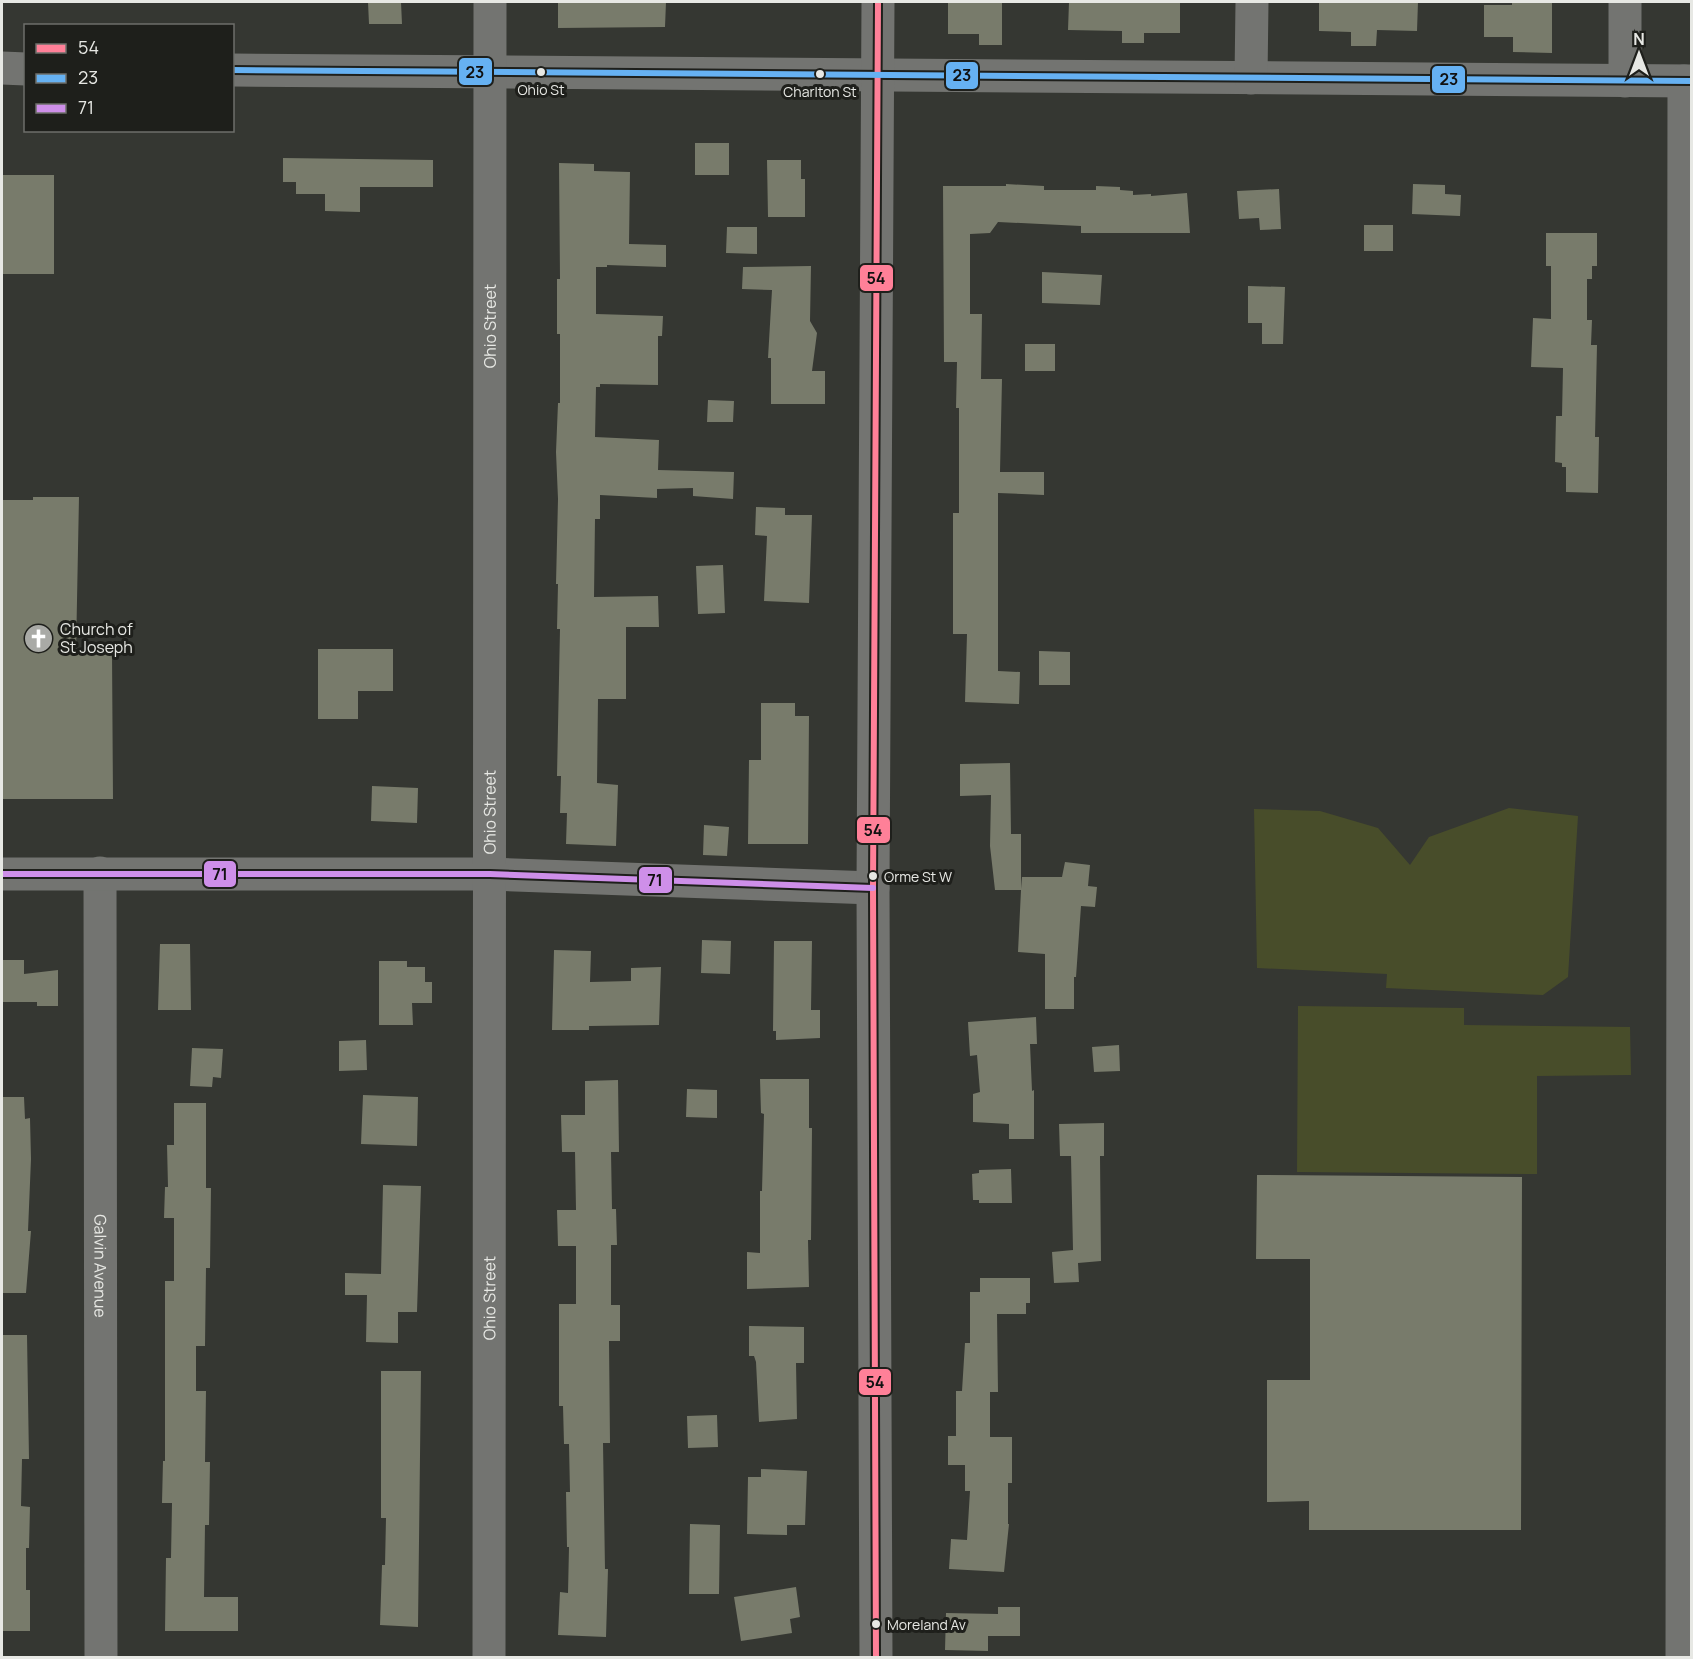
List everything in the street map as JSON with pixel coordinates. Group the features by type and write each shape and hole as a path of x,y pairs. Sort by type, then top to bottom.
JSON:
{"street":[{"name":"Ohio Street","path":"489,1658 490,2"},
{"path":"876,1658 873,888 878,2"},
{"path":"1251,2 1251,78"},
{"path":"1625,2 1625,81"},
{"path":"2,68 24,69"},
{"path":"234,70 1688,81 1682,1658"},
{"name":"Galvin Avenue","path":"100,873 101,1658"},
{"path":"2,874 490,874 873,888"}],"green space":[{"path":"1509,808 1578,816 1568,977 1543,995 1386,988 1387,974 1257,968 1254,809 1320,811 1378,828 1410,865 1429,837"},
{"path":"1298,1006 1464,1008 1464,1025 1630,1027 1631,1075 1537,1076 1537,1174 1297,1172"}],"building":[{"path":"368,2 401,2 402,24 369,24"},
{"path":"558,2 666,2 665,27 558,28"},
{"path":"948,2 1002,2 1002,45 979,45 979,34 948,34"},
{"path":"1069,2 1180,2 1180,33 1144,33 1144,43 1122,43 1122,31 1068,30"},
{"path":"1319,2 1418,2 1417,31 1377,30 1376,46 1351,46 1351,32 1319,31"},
{"path":"1512,2 1552,2 1552,53 1513,52 1513,37 1484,37 1484,5 1512,5"},
{"path":"695,143 729,143 729,175 695,175"},
{"path":"283,158 433,160 433,187 360,187 360,212 325,211 325,194 296,194 296,182 283,182"},
{"path":"767,160 801,160 801,179 805,179 805,217 768,217"},
{"path":"559,163 594,164 594,171 630,172 629,244 666,245 666,267 607,265 607,267 596,267 596,314 663,316 662,336 658,336 658,385 600,384 600,387 596,387 595,437 659,440 658,470 734,472 733,499 693,496 693,488 657,489 657,498 600,495 600,519 595,519 594,597 658,596 659,627 626,627 626,699 598,699 597,783 618,785 616,846 566,844 567,813 560,813 561,776 557,776 560,629 557,629 558,584 556,584 558,499 556,452 558,403 560,403 560,334 557,334 557,279 560,279"},
{"path":"2,175 54,175 54,274 2,274"},
{"path":"1006,184 1044,186 1044,190 1096,190 1096,186 1120,187 1120,190 1133,191 1133,195 1151,194 1151,196 1187,193 1190,233 1081,233 1081,226 998,222 990,233 970,234 970,314 982,314 981,379 1002,379 1000,472 1044,472 1044,495 998,493 998,671 1020,672 1019,704 965,702 967,634 953,634 953,513 959,513 957,362 944,362 943,186 1006,186"},
{"path":"1413,184 1445,185 1445,194 1461,195 1460,216 1412,214"},
{"path":"1279,189 1281,229 1260,230 1259,218 1239,219 1237,191"},
{"path":"1364,225 1393,225 1393,251 1364,251"},
{"path":"727,227 757,227 757,254 726,253"},
{"path":"1546,233 1597,233 1597,266 1592,266 1592,279 1587,279 1587,320 1592,320 1591,345 1597,345 1595,437 1599,437 1598,493 1566,492 1566,467 1562,467 1562,463 1555,462 1556,416 1562,416 1563,368 1531,367 1533,318 1551,319 1551,266 1546,266"},
{"path":"811,266 810,321 817,333 812,371 825,371 825,404 771,404 771,358 768,358 772,290 742,289 743,267"},
{"path":"1042,272 1102,275 1100,305 1042,303"},
{"path":"1248,286 1285,287 1283,344 1262,344 1262,323 1248,323"},
{"path":"1025,344 1055,344 1055,371 1025,371"},
{"path":"708,400 734,401 733,422 707,422"},
{"name":"Church of St Joseph","path":"33,497 79,497 76,653 112,652 113,799 2,799 2,500 33,500"},
{"path":"756,507 785,508 785,515 812,515 809,603 764,601 767,536 755,535"},
{"path":"723,565 725,613 698,614 696,566"},
{"path":"318,649 393,649 393,691 358,691 358,719 318,719"},
{"path":"1039,651 1070,652 1070,685 1039,685"},
{"path":"761,703 795,703 795,716 809,716 808,844 748,844 749,760 761,760"},
{"path":"1010,763 1011,834 1021,834 1021,889 1022,877 1062,877 1065,862 1090,865 1088,886 1097,887 1095,907 1081,906 1076,977 1074,977 1074,1009 1045,1009 1045,954 1018,952 1021,890 995,890 990,846 991,795 960,796 960,764"},
{"path":"372,786 418,788 417,823 371,821"},
{"path":"704,825 729,827 727,856 703,855"},
{"path":"702,940 731,941 730,974 701,973"},
{"path":"774,941 812,941 811,1010 820,1010 820,1038 776,1040 776,1031 773,1031"},
{"path":"160,944 190,944 191,1010 158,1010"},
{"path":"554,950 591,951 590,982 631,981 631,968 661,967 659,1025 589,1026 589,1030 552,1030"},
{"path":"2,960 24,960 24,974 58,970 58,1006 37,1006 37,1002 2,1002"},
{"path":"379,961 407,961 407,967 425,967 425,982 432,982 432,1003 412,1003 413,1025 379,1025"},
{"path":"1036,1017 1037,1044 1030,1044 1032,1091 1034,1090 1034,1139 1009,1139 1009,1124 973,1122 973,1094 980,1092 977,1055 970,1056 968,1022"},
{"path":"366,1040 367,1070 339,1071 339,1041"},
{"path":"1119,1045 1120,1071 1094,1072 1092,1047"},
{"path":"192,1048 223,1049 221,1078 213,1077 212,1087 190,1086"},
{"path":"760,1079 809,1079 809,1128 812,1128 811,1240 808,1240 809,1287 747,1289 747,1252 760,1253 764,1114 761,1113"},
{"path":"618,1080 619,1152 611,1152 612,1209 616,1209 617,1245 611,1245 611,1305 620,1305 620,1341 609,1341 610,1443 603,1443 605,1569 608,1569 606,1637 558,1635 560,1592 568,1593 569,1547 567,1547 566,1492 570,1492 569,1444 564,1444 563,1406 559,1406 559,1304 576,1304 576,1246 558,1246 557,1210 576,1210 575,1152 562,1152 561,1115 585,1115 585,1081"},
{"path":"687,1089 717,1090 717,1118 686,1117"},
{"path":"363,1095 418,1097 417,1146 361,1144"},
{"path":"2,1097 24,1097 25,1119 30,1118 28,1231 31,1231 26,1293 2,1293"},
{"path":"174,1103 206,1103 206,1188 211,1188 210,1268 206,1268 205,1346 196,1346 196,1391 206,1391 205,1462 210,1462 209,1525 205,1525 204,1597 238,1597 238,1631 165,1631 166,1558 171,1558 172,1503 162,1503 163,1461 165,1461 165,1281 174,1281 174,1218 164,1218 165,1187 168,1187 167,1145 174,1145"},
{"path":"1104,1123 1104,1156 1100,1156 1101,1261 1078,1263 1079,1282 1054,1283 1052,1252 1073,1250 1071,1156 1060,1156 1059,1124"},
{"path":"1011,1169 1012,1203 979,1203 979,1200 973,1200 972,1174 979,1173 979,1170"},
{"path":"1257,1175 1522,1177 1521,1530 1309,1530 1309,1501 1267,1502 1267,1380 1310,1380 1310,1259 1256,1259"},
{"path":"383,1185 421,1186 417,1312 398,1312 398,1343 366,1342 367,1295 345,1295 345,1273 381,1274"},
{"path":"980,1278 1030,1278 1030,1303 1026,1303 1026,1314 997,1314 998,1392 990,1392 990,1437 1012,1437 1012,1483 1008,1483 1009,1524 1004,1572 949,1569 951,1539 967,1540 970,1491 965,1491 965,1465 948,1465 948,1436 956,1436 956,1391 962,1391 965,1343 970,1343 970,1292 980,1292"},
{"path":"749,1326 804,1327 804,1363 796,1363 797,1419 759,1422 756,1362 754,1356 749,1356"},
{"path":"2,1335 27,1335 29,1459 22,1459 21,1506 30,1507 29,1548 26,1548 26,1590 30,1590 30,1631 2,1631"},
{"path":"381,1371 421,1371 418,1627 380,1625 386,1518 381,1518"},
{"path":"717,1415 718,1447 688,1448 687,1416"},
{"path":"761,1469 807,1471 805,1525 787,1525 787,1535 747,1534 748,1477 761,1477"},
{"path":"690,1524 720,1525 719,1594 689,1594"},
{"path":"796,1587 800,1617 790,1619 792,1633 741,1641 734,1597"},
{"path":"998,1607 1020,1607 1020,1636 988,1636 988,1651 945,1650 946,1613 998,1614"}],"transit line":[{"name":"54","path":"876,1658 873,888 878,2"},
{"name":"23","path":"234,70 1692,81"},
{"name":"71","path":"2,874 490,874 873,888"}],"place":[{"name":"Ohio St","path":"541,72"},
{"name":"Charlton St","path":"820,74"},
{"name":"Church of St Joseph","path":"39,638"},
{"name":"Orme St W","path":"873,876"},
{"name":"Moreland Av","path":"876,1624"}]}
